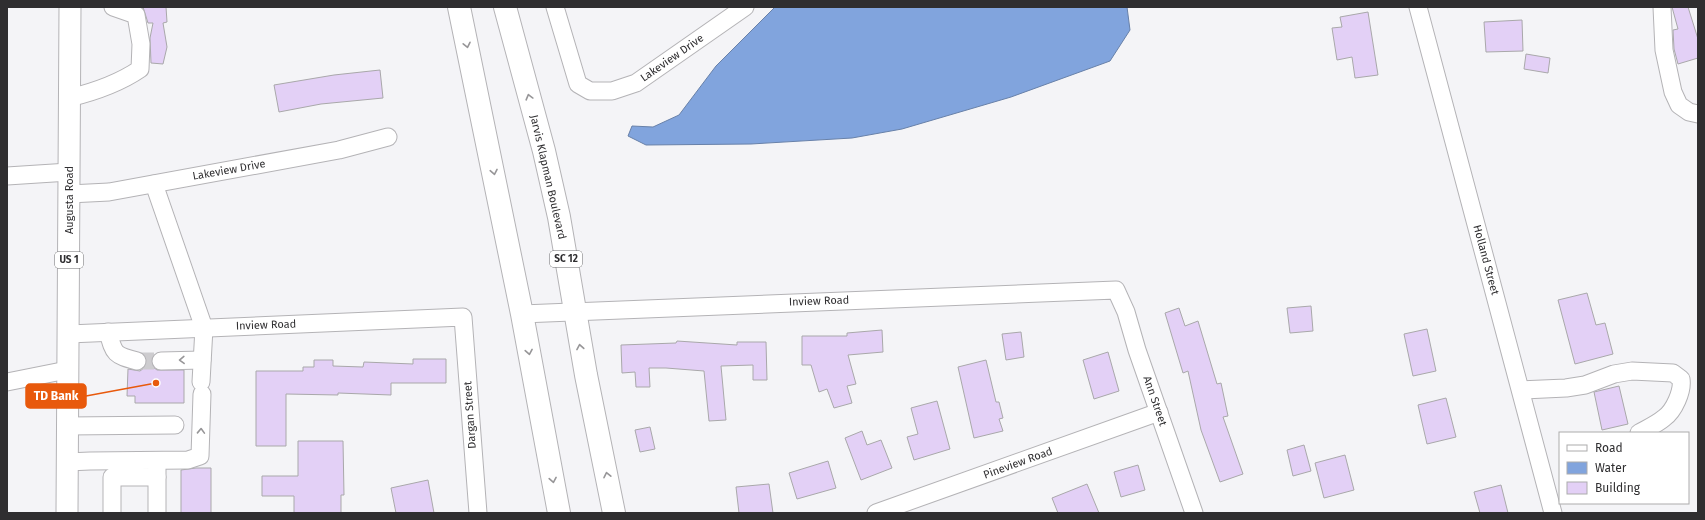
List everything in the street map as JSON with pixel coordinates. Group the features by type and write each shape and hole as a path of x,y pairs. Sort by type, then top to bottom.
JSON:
{"highway":[{"path":"459,7 522,314 559,513"},
{"name":"Jarvis Klapman Boulevard","path":"505,7 544,151 557,209 569,271 574,312 614,513"}],"main road":[{"name":"Augusta Road","path":"67,513 70,7"}],"street":[{"path":"69,98 93,92 125,80 140,69 141,44 136,15 114,7"},
{"name":"Lakeview Drive","path":"555,7 578,84 590,91 612,91 636,83 745,7"},
{"name":"Holland Street","path":"1418,7 1520,390 1554,485 1553,513"},
{"path":"1662,7 1664,50 1673,92 1679,105 1688,112 1698,114"},
{"name":"Lakeview Drive","path":"69,194 109,192 339,150 388,138"},
{"path":"7,176 69,172"},
{"path":"67,462 188,460 200,456 204,328 154,184"},
{"name":"Inview Road","path":"522,314 1116,290"},
{"name":"Ann Street","path":"1116,290 1126,312 1194,513"},
{"name":"Inview Road","path":"69,334 463,316"},
{"name":"Dargan Street","path":"463,316 478,513"},
{"path":"108,332 113,350 121,357 137,361"},
{"path":"161,361 202,360"},
{"path":"7,382 67,370"},
{"path":"1520,390 1566,388 1585,385 1614,374 1632,371 1673,373 1681,379 1682,386 1677,400 1666,417 1641,432"},
{"name":"Pineview Road","path":"876,513 1159,412"},
{"path":"67,426 175,425"},
{"path":"157,460 157,513"},
{"path":"112,513 112,477 157,477"}],"water":[{"path":"775,7 1127,7 1130,30 1110,61 1011,97 902,129 852,138 751,144 646,145 628,136 632,126 653,127 679,115 716,66"}],"building":[{"path":"143,7 166,7 167,22 163,23 167,47 163,64 151,63 150,38 153,23 148,23"},
{"path":"1672,7 1688,7 1698,39 1698,58 1678,64 1674,49 1673,30 1678,29"},
{"path":"1368,12 1378,75 1355,78 1352,57 1337,60 1332,28 1342,27 1340,17"},
{"path":"1522,20 1523,51 1486,52 1484,22"},
{"path":"1526,54 1550,58 1548,73 1524,69"},
{"path":"380,70 383,98 321,104 279,112 274,85 334,75"},
{"path":"1587,293 1596,325 1605,323 1613,354 1575,364 1558,300"},
{"path":"1311,306 1313,331 1290,333 1287,308"},
{"path":"1179,308 1185,326 1198,321 1217,384 1221,383 1228,416 1223,417 1243,474 1220,482 1201,430 1188,371 1183,373 1165,313"},
{"path":"1427,329 1436,371 1413,376 1404,334"},
{"path":"882,330 883,352 848,355 856,384 847,386 852,403 834,408 827,389 819,392 811,365 802,365 802,336 847,336 847,333"},
{"path":"1021,332 1024,357 1006,360 1002,334"},
{"path":"677,341 737,345 737,342 766,342 767,380 753,380 753,365 721,366 726,420 709,421 704,371 649,368 650,387 636,387 635,372 622,373 621,345 676,343"},
{"path":"1108,352 1119,391 1094,399 1083,360"},
{"path":"413,359 446,359 446,383 391,383 391,395 338,393 338,395 286,394 286,446 256,446 256,371 303,371 303,367 314,367 314,360 333,360 333,366 363,367 364,362 413,364"},
{"path":"986,360 996,402 999,402 1003,418 999,419 1003,431 974,438 958,367"},
{"path":"147,361 151,361 153,367 157,370 184,370 184,403 135,403 135,396 127,396 128,369 140,371 144,368"},
{"path":"1619,386 1628,424 1602,430 1594,392"},
{"path":"1446,398 1456,437 1427,444 1418,405"},
{"path":"937,401 950,449 914,460 907,437 918,434 911,408"},
{"path":"650,427 655,449 640,452 635,430"},
{"path":"862,431 867,445 881,440 892,468 861,480 845,438"},
{"path":"298,441 343,441 344,495 341,495 341,513 294,513 294,496 262,496 262,476 298,476"},
{"path":"1304,445 1311,471 1293,476 1287,450"},
{"path":"1345,455 1354,490 1324,498 1315,463"},
{"path":"828,461 836,488 797,499 789,473"},
{"path":"1138,465 1145,490 1121,497 1114,472"},
{"path":"211,468 211,513 181,513 181,470"},
{"path":"428,480 434,513 396,513 391,488"},
{"path":"769,484 773,513 739,513 736,487"},
{"path":"1087,484 1099,513 1058,513 1052,498"},
{"path":"1501,485 1508,513 1480,513 1474,492"}],"tunnel":[{"path":"137,361 161,361"}],"place":[{"name":"TD Bank","path":"156,383"}]}
